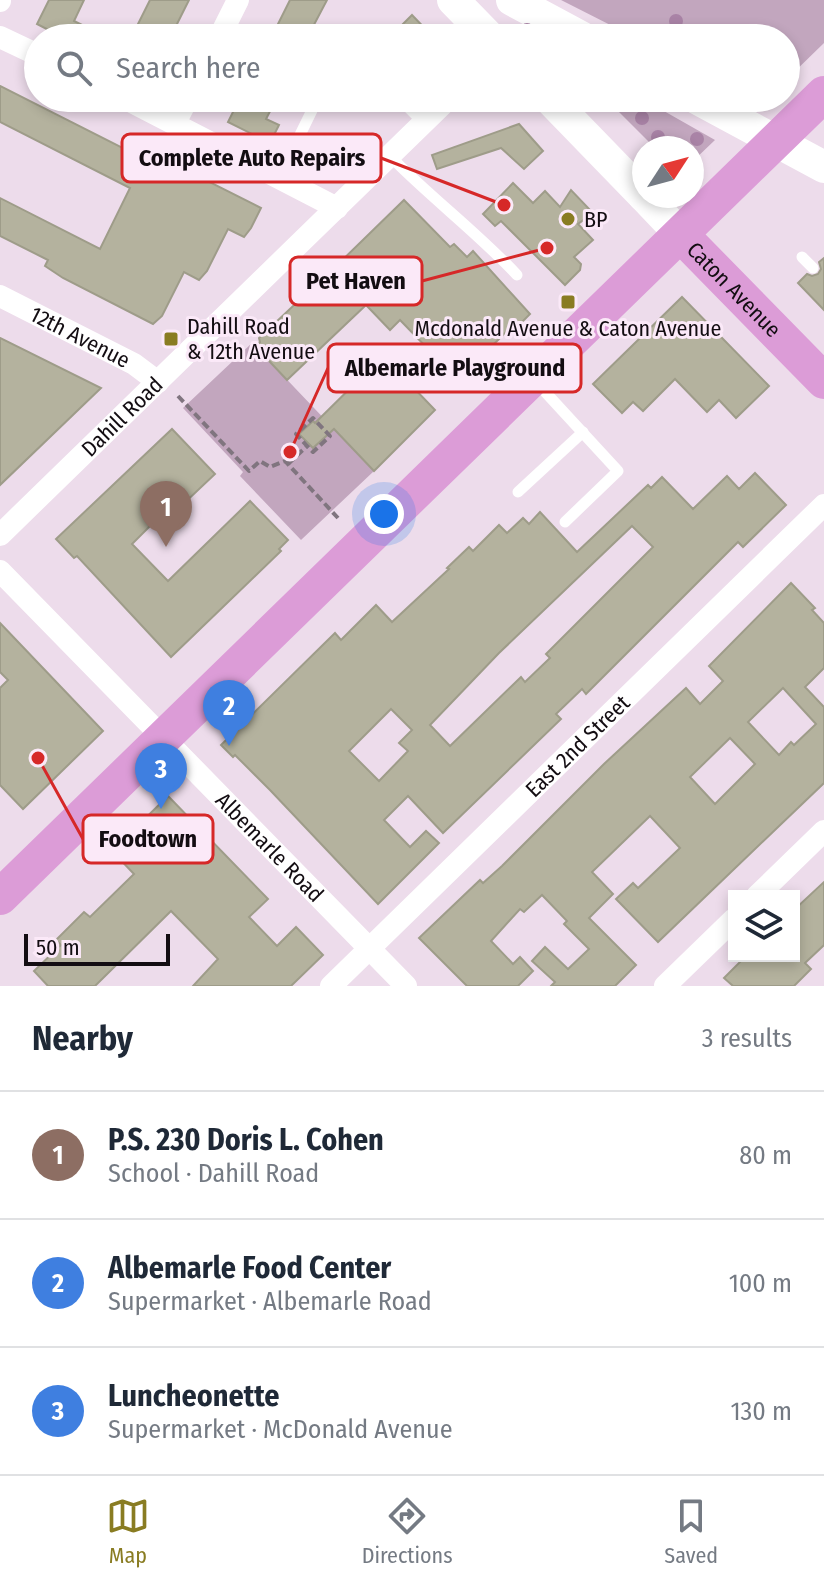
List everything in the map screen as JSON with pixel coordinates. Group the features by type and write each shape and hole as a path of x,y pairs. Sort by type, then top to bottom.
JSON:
{"main road":[{"path":"453,0 476,24"},
{"path":"512,0 557,24"},
{"path":"0,897 824,94"},
{"name":"Caton Avenue","path":"563,112 632,184"},
{"path":"722,112 824,167"},
{"name":"Caton Avenue","path":"655,208 824,381"}],"street":[{"path":"226,24 238,0"},
{"path":"0,37 24,48"},
{"path":"153,112 337,208"},
{"path":"175,123 181,112"},
{"name":"Dahill Road","path":"0,535 435,112"},
{"name":"12th Avenue","path":"0,296 134,364 158,382"},
{"name":"East 2nd Street","path":"331,986 824,505"},
{"name":"Albemarle Road","path":"0,571 406,986"},
{"path":"763,890 824,831"},
{"path":"665,986 728,925"}],"lane":[{"path":"311,112 297,141 305,154 321,160 328,157"},
{"path":"413,112 424,123"},
{"path":"390,156 447,211 483,238 517,275"},
{"path":"802,257 813,268"},
{"path":"533,379 618,471 565,522"},
{"path":"518,492 583,432"}],"path":[{"path":"178,396 249,471 260,461 270,467 285,461 338,518"},
{"path":"313,418 330,436 313,452 307,446 296,434 313,418"},
{"path":"288,464 307,446"}],"shaded area":[{"path":"561,0 824,0 824,43 800,66 800,24 608,24"},
{"path":"619,112 666,112 715,140 704,151 704,136 643,136"},
{"path":"252,343 374,471 301,540 240,476 243,472 183,408"}],"building":[{"path":"49,0 84,0 74,21 80,24 37,24"},
{"path":"150,0 189,0 177,24 138,24"},
{"path":"290,0 327,0 314,24 278,24"},
{"path":"412,15 421,24 403,24"},
{"path":"0,86 24,98 24,112 51,112 160,167 164,159 261,208 244,237 228,229 207,271 199,280 184,272 162,316 153,324 63,278 45,266 48,260 0,236 0,198 100,249 130,188 0,122"},
{"path":"233,112 270,112 266,119 279,125 270,143 228,122"},
{"path":"519,124 543,151 524,169 501,148 437,169 432,155"},
{"path":"513,183 533,203 545,191 560,207 571,190 593,213 578,224 593,240 574,257 581,264 580,270 565,285 501,221 495,226 483,214"},
{"path":"404,200 450,247 454,244 467,257 473,251 530,314 513,331 510,328 481,357 486,361 462,384 400,320 390,330 366,305 287,380 255,346 260,342 259,338 324,277 323,273 329,273"},
{"path":"824,258 824,310 798,283 807,274 818,274 821,269 819,262"},
{"path":"682,297 769,386 736,418 719,400 707,412 675,379 643,411 633,402 622,413 593,384"},
{"path":"0,338 101,388 0,485"},
{"path":"383,356 435,410 374,471 334,429 313,448 299,434 313,421 315,423"},
{"path":"172,429 215,474 161,525 156,520 132,544 168,581 250,501 288,540 279,549 281,551 171,657 77,556 74,558 56,539"},
{"path":"755,473 786,505 743,547 738,542 586,694 582,689 556,714 561,719 443,833 408,796 384,820 410,847 426,831 439,843 378,904 270,790 221,745 335,633 341,640 376,605 392,622 469,547 473,551 499,525 507,533 523,518 529,524 540,512 577,552 648,485 651,488 662,477 693,509 727,476 739,489","holes":["632,526 653,547 546,654 550,658 525,682 521,677 450,746 430,725 499,653","391,709 412,730 399,743 408,751 379,781 349,751"]},
{"path":"791,583 815,608 812,610 824,623 824,668 805,687 824,707 824,783 658,942 616,899 633,883 638,888 680,848 650,816 592,872 613,894 589,918 636,965 615,986 551,986 555,982 532,961 545,947 568,969 589,949 564,924 567,921 542,895 524,912 520,909 491,941 513,964 520,957 533,971 518,986 467,986 419,938 480,880 483,883 502,866 686,688 700,704 723,681 709,666","holes":["783,688 816,724 779,755 748,722","730,738 755,764 715,804 690,777"]},
{"path":"0,623 103,731 23,809 0,785 0,688 8,680 0,672"},
{"path":"168,796 268,899 249,917 277,946 296,927 323,955 291,986 193,986 218,959 171,911 95,986 48,986 34,971 61,945 56,940 84,912 90,917 134,874 112,851"},
{"path":"824,882 824,945 805,963 811,969 794,986 733,986 724,978 740,962 800,962 800,904"}],"place":[{"name":"Complete Auto Repairs","path":"504,205"},
{"name":"BP","path":"568,219"},
{"name":"Pet Haven","path":"547,248"},
{"name":"Mcdonald Avenue & Caton Avenue","path":"568,302"},
{"name":"Dahill Road & 12th Avenue","path":"171,339"},
{"name":"Albemarle Playground","path":"290,452"},
{"name":"P.S. 230 Doris L. Cohen","path":"166,547"},
{"name":"Albemarle Food Center","path":"229,746"},
{"name":"Foodtown","path":"38,758"},
{"name":"Luncheonette","path":"161,809"}]}
